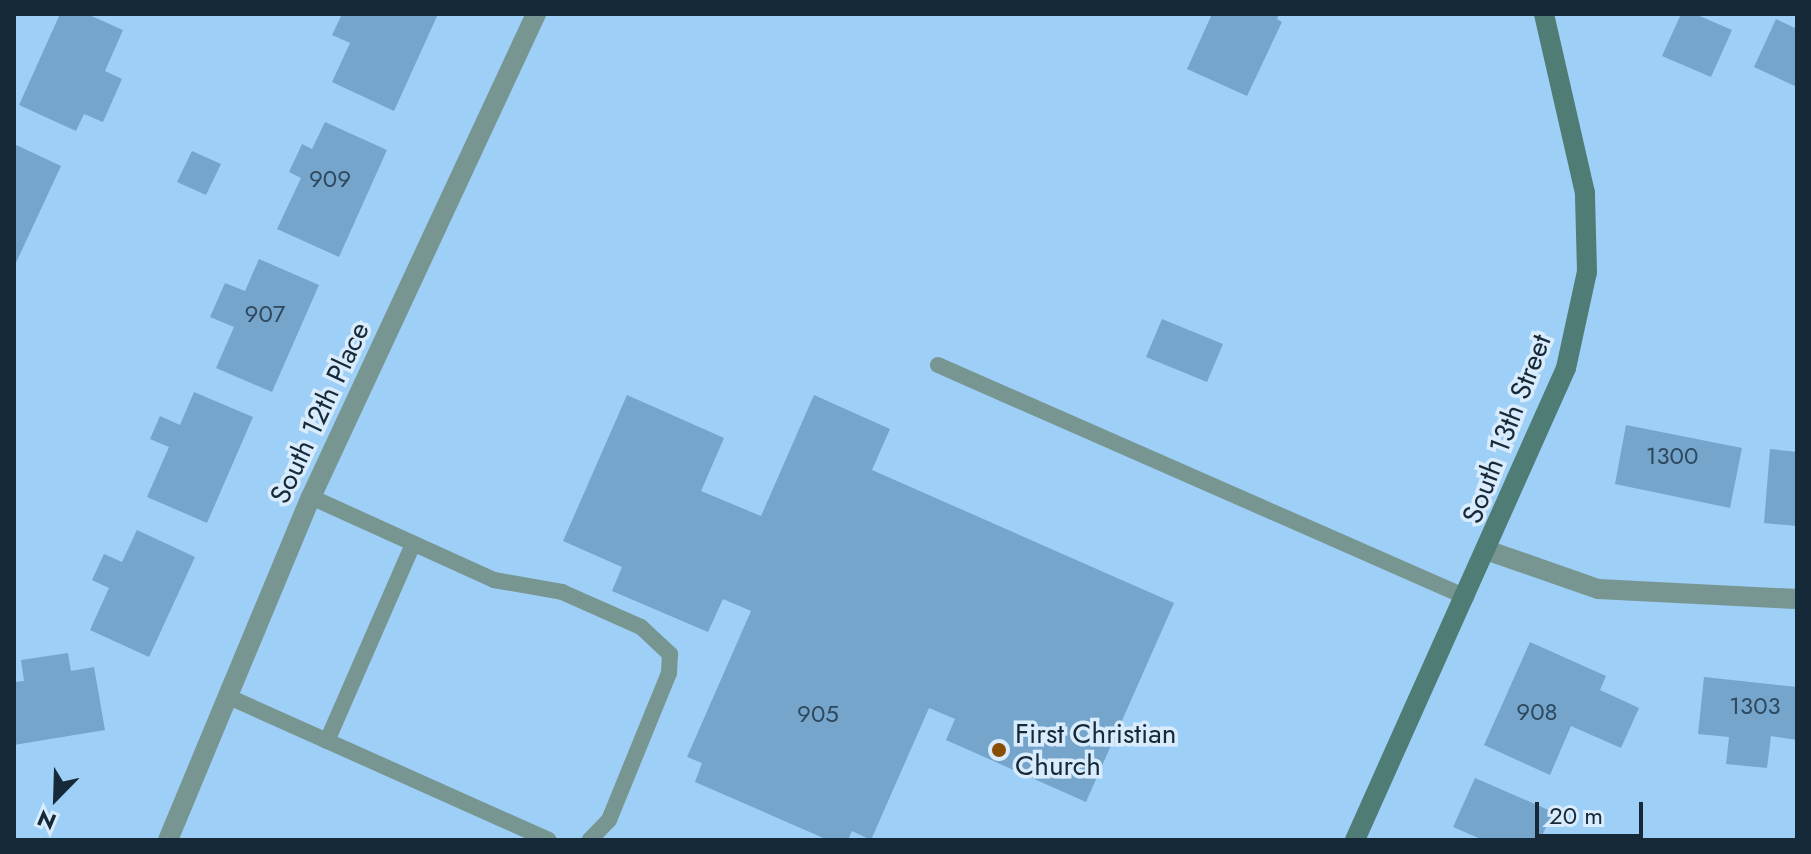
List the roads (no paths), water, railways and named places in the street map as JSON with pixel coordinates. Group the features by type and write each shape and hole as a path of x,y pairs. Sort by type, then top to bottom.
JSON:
{"street":[{"name":"South 12th Place","path":"168,840 311,497 536,14"},
{"name":"South 13th Street","path":"1355,840 1489,551 1566,368 1587,272 1585,193 1544,14"},
{"path":"1489,551 1598,589 1797,599"}],"lane":[{"path":"938,365 1466,597"},
{"path":"311,497 494,580 562,592 641,627 670,654 669,673 609,820 590,840"},
{"path":"327,741 413,544"},
{"path":"229,697 548,840"}],"place":[{"name":"First Christian Church","path":"999,750"}]}
